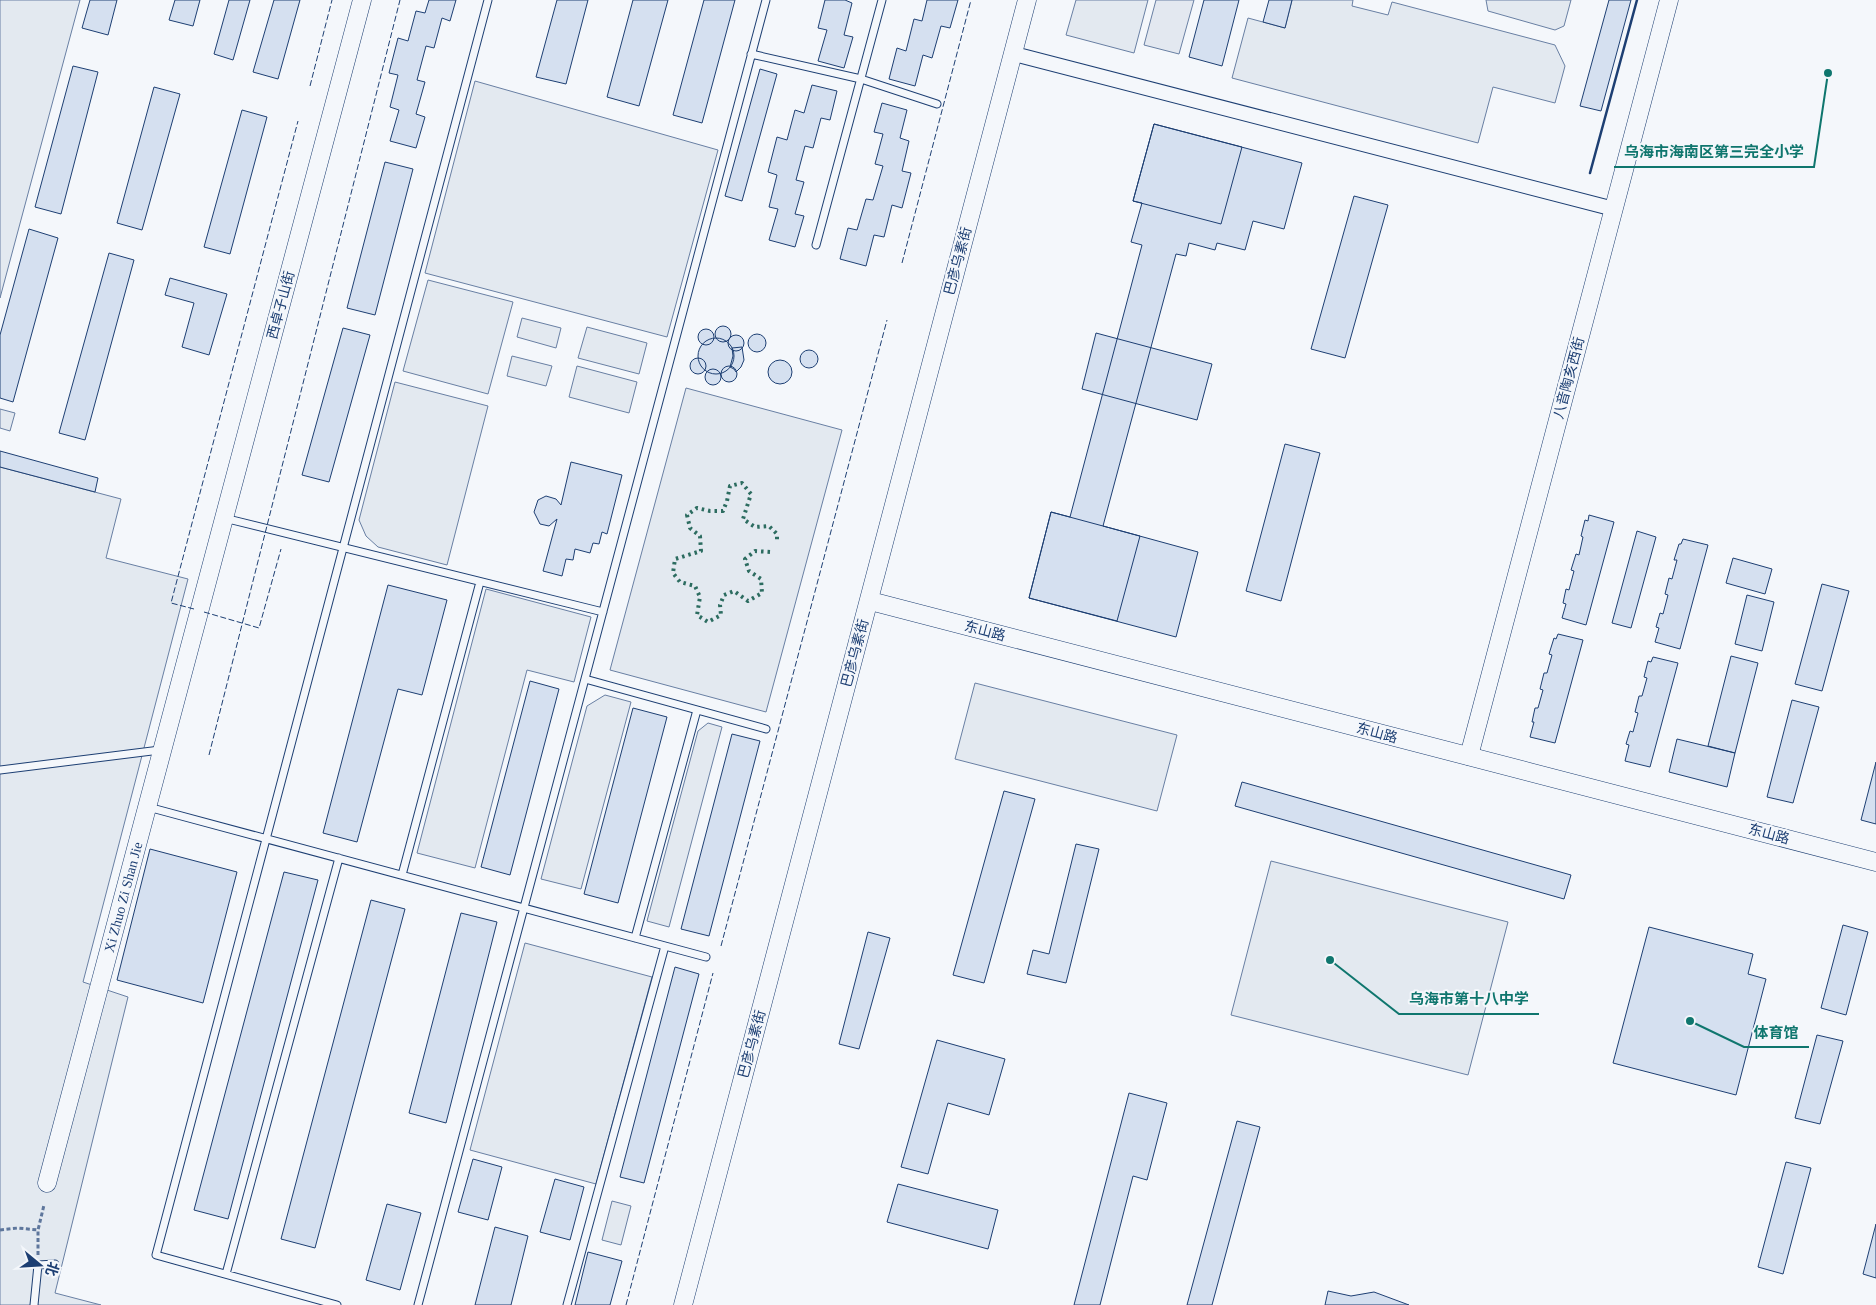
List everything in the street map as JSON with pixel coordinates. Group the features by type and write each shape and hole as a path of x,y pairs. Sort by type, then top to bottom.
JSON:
{"street":[{"name":"西卓子山街","path":"200,610 362,0"},
{"name":"巴彦乌素街","path":"683,1305 1027,0"},
{"name":"巴彦乌素街","path":"694,1305 1037,0"},
{"name":"八音陶亥西街","path":"1468,756 1669,0"},
{"path":"1022,56 1614,209"},
{"name":"东山路","path":"878,603 1876,862"},
{"name":"Xi Zhuo Zi Shan Jie","path":"47,1183 200,610"}],"lane":[{"path":"337,1305 156,1255 488,0"},
{"path":"418,1305 766,0"},
{"path":"816,245 882,0"},
{"path":"752,54 861,79 937,104"},
{"path":"224,518 603,612"},
{"path":"402,875 480,582"},
{"path":"585,679 766,729"},
{"path":"635,938 697,710"},
{"path":"0,770 163,750"},
{"path":"148,807 706,957"},
{"path":"226,1274 339,858"},
{"path":"567,1305 665,946"},
{"path":"34,1305 38,1265 55,1264"}],"path":[{"path":"38,1265 38,1230 44,1205"},
{"path":"0,1230 18,1228 38,1230"}],"shaded area":[{"path":"0,0 80,0 0,298"},
{"path":"1076,0 1148,0 1134,53 1066,35"},
{"path":"1156,0 1194,0 1179,54 1144,45"},
{"path":"1292,0 1353,0 1352,6 1388,15 1392,2 1555,45 1565,66 1555,103 1493,87 1478,143 1232,78 1248,18 1285,28"},
{"path":"1486,0 1571,0 1564,26 1555,30 1488,11"},
{"path":"475,81 718,150 667,337 425,273"},
{"path":"428,280 513,302 488,394 403,371"},
{"path":"522,318 561,328 556,348 517,337"},
{"path":"587,327 647,343 639,374 578,358"},
{"path":"512,356 552,366 546,386 507,376"},
{"path":"577,366 637,382 629,413 569,397"},
{"path":"395,382 488,406 447,565 378,547 366,536 359,520"},
{"path":"686,388 842,430 766,712 610,670"},
{"path":"0,409 15,413 10,431 0,428"},
{"path":"0,467 121,499 106,558 188,579 83,982 128,997 55,1293 101,1305 0,1305"},
{"path":"486,589 591,617 574,682 527,670 475,868 417,853"},
{"path":"975,683 1177,735 1157,811 955,759"},
{"path":"605,695 631,702 581,889 541,879 587,706"},
{"path":"708,723 722,727 669,927 647,921 698,731"},
{"path":"1271,861 1508,922 1468,1075 1231,1015"},
{"path":"525,943 652,977 596,1184 470,1150"},
{"path":"612,1201 631,1206 621,1245 602,1240"}],"building":[{"path":"90,0 117,0 108,35 82,28"},
{"path":"175,0 200,0 193,26 169,20"},
{"path":"229,0 250,0 233,60 214,54"},
{"path":"274,0 300,0 278,79 253,72"},
{"path":"429,0 456,0 450,21 442,18 434,48 426,46 417,80 425,82 416,114 425,117 416,148 390,141 399,110 390,107 398,75 389,73 398,38 408,41 416,11 425,13"},
{"path":"557,0 588,0 566,84 536,77"},
{"path":"633,0 668,0 639,106 607,97"},
{"path":"704,0 735,0 702,123 673,115"},
{"path":"825,0 845,0 852,3 844,35 853,37 844,68 818,61 827,30 818,28"},
{"path":"927,0 958,0 950,28 941,26 932,58 923,55 915,86 889,79 897,48 906,51 914,19 922,21"},
{"path":"1204,0 1239,0 1222,66 1189,57"},
{"path":"1269,0 1292,0 1285,28 1263,22"},
{"path":"1609,0 1631,0 1601,111 1580,106"},
{"path":"73,66 98,72 61,214 35,207"},
{"path":"760,69 777,74 742,201 725,196"},
{"path":"812,85 837,91 830,120 821,118 813,148 805,146 796,180 804,182 795,214 804,216 795,247 769,240 778,209 769,207 777,175 768,172 777,137 787,140 795,110 804,113"},
{"path":"154,87 180,94 142,230 117,223"},
{"path":"882,103 907,110 900,138 909,141 902,171 911,173 902,208 892,205 884,237 874,235 866,266 840,259 848,228 857,230 866,199 873,200 883,166 875,164 883,134 874,132"},
{"path":"242,110 267,117 230,254 204,247"},
{"path":"1154,124 1302,163 1284,229 1253,221 1245,250 1217,243 1215,250 1189,243 1186,256 1176,254 1103,526 1198,552 1176,637 1029,598 1051,512 1070,517 1142,245 1131,242 1142,203 1133,201"},
{"path":"1154,124 1242,147 1221,224 1133,201"},
{"path":"385,162 413,169 375,315 347,308"},
{"path":"1354,196 1388,205 1345,358 1311,349"},
{"path":"29,229 58,238 13,402 0,398 0,335"},
{"path":"109,253 134,260 85,440 59,433"},
{"path":"170,278 227,294 209,355 182,347 194,303 165,295"},
{"path":"723,326 731,334 723,342 715,334"},
{"path":"343,328 370,335 329,482 302,475"},
{"path":"706,329 714,337 706,345 698,337"},
{"path":"1096,333 1212,364 1197,420 1082,389"},
{"path":"757,334 763,337 766,343 763,349 757,352 751,349 748,343 751,337"},
{"path":"736,335 744,343 736,351 728,343"},
{"path":"716,338 729,343 734,356 729,369 716,374 703,369 698,356 703,343"},
{"path":"742,347 744,360 736,372 730,367 733,356 732,348"},
{"path":"809,350 815,353 818,359 815,365 809,368 803,365 800,359 803,353"},
{"path":"698,358 706,366 698,374 690,366"},
{"path":"780,360 788,364 792,372 788,380 780,384 772,380 768,372 772,364"},
{"path":"729,366 737,374 729,382 721,374"},
{"path":"713,369 721,377 713,385 705,377"},
{"path":"1285,444 1320,453 1281,601 1246,591"},
{"path":"0,451 98,478 95,492 0,467"},
{"path":"571,462 622,475 607,534 602,532 599,544 593,543 590,553 575,549 573,560 566,559 562,576 543,571 557,519 549,526 540,524 534,512 538,500 546,496 556,499 561,505"},
{"path":"1051,512 1140,536 1117,621 1029,598"},
{"path":"1589,515 1614,522 1586,625 1562,618 1566,604 1563,603 1566,589 1569,590 1574,571 1571,570 1576,554 1579,555 1585,520 1588,521"},
{"path":"1637,531 1656,537 1631,628 1612,623"},
{"path":"1683,539 1708,545 1680,649 1655,642 1659,628 1656,627 1660,613 1663,614 1668,595 1665,594 1669,578 1672,579 1677,560 1674,560 1679,544 1681,544"},
{"path":"1733,558 1772,569 1765,594 1726,583"},
{"path":"1822,584 1849,591 1822,691 1795,684"},
{"path":"388,585 447,600 422,695 398,689 357,842 323,833"},
{"path":"1747,595 1774,602 1762,651 1735,644"},
{"path":"1558,634 1583,640 1555,743 1530,737 1535,708 1538,708 1543,690 1540,689 1544,673 1547,673 1552,655 1549,654 1554,638 1556,639"},
{"path":"1731,656 1758,663 1735,753 1708,746"},
{"path":"1653,657 1678,663 1650,767 1625,761 1629,745 1626,744 1630,731 1633,732 1638,713 1635,712 1639,696 1642,696 1647,678 1644,677 1648,661 1651,662"},
{"path":"530,681 559,689 510,875 481,867"},
{"path":"1792,700 1819,707 1793,803 1767,797"},
{"path":"633,708 667,717 618,903 584,894"},
{"path":"732,734 760,741 709,936 681,929"},
{"path":"1677,739 1735,753 1727,787 1669,772"},
{"path":"1876,762 1876,824 1861,820"},
{"path":"1242,782 1571,875 1564,899 1235,806"},
{"path":"1004,791 1035,799 984,983 953,975"},
{"path":"1076,844 1099,849 1066,983 1027,974 1033,950 1049,954"},
{"path":"150,849 237,872 203,1003 117,980"},
{"path":"284,872 318,880 228,1219 194,1210"},
{"path":"371,900 405,909 315,1248 281,1239"},
{"path":"461,913 497,922 446,1123 409,1113"},
{"path":"1843,925 1868,932 1846,1015 1821,1008"},
{"path":"1649,927 1753,954 1748,974 1766,979 1736,1095 1613,1063"},
{"path":"868,932 890,938 859,1049 839,1044"},
{"path":"675,967 699,974 644,1183 620,1177"},
{"path":"1817,1035 1843,1041 1820,1124 1795,1118"},
{"path":"937,1040 1005,1059 989,1115 948,1103 928,1174 901,1167"},
{"path":"1129,1093 1167,1103 1147,1180 1133,1176 1100,1305 1074,1305"},
{"path":"1237,1121 1260,1127 1212,1305 1187,1305"},
{"path":"473,1159 502,1167 488,1220 458,1212"},
{"path":"1786,1162 1811,1168 1783,1274 1758,1267"},
{"path":"555,1179 584,1187 570,1240 540,1232"},
{"path":"898,1184 998,1210 988,1249 887,1222"},
{"path":"387,1204 421,1213 400,1290 366,1280"},
{"path":"1876,1224 1876,1278 1863,1274"},
{"path":"495,1227 528,1236 511,1305 475,1305"},
{"path":"588,1252 622,1261 610,1305 575,1305"},
{"path":"1328,1291 1351,1296 1374,1292 1409,1305 1325,1305"}],"hedge":[{"path":"770,552 755,551 745,559 749,571 761,579 762,593 748,601 734,591 724,595 720,605 721,615 708,622 697,615 700,597 695,586 680,582 673,573 675,559 701,551 700,536 690,528 687,515 697,508 723,511 730,486 742,483 751,494 743,519 755,527 769,526 777,534 777,542"}],"fence":[{"path":"310,86 332,0"},
{"path":"209,755 400,0"},
{"path":"902,263 971,0"},
{"path":"194,609 171,603 298,121"},
{"path":"721,946 887,320"},
{"path":"204,612 259,628 281,549"},
{"path":"626,1305 713,973"}],"wall":[{"path":"1590,173 1637,0"}],"place":[{"name":"乌海市海南区第三完全小学","path":"1828,73"},
{"name":"乌海市第十八中学","path":"1330,960"},
{"name":"体育馆","path":"1690,1021"}]}
